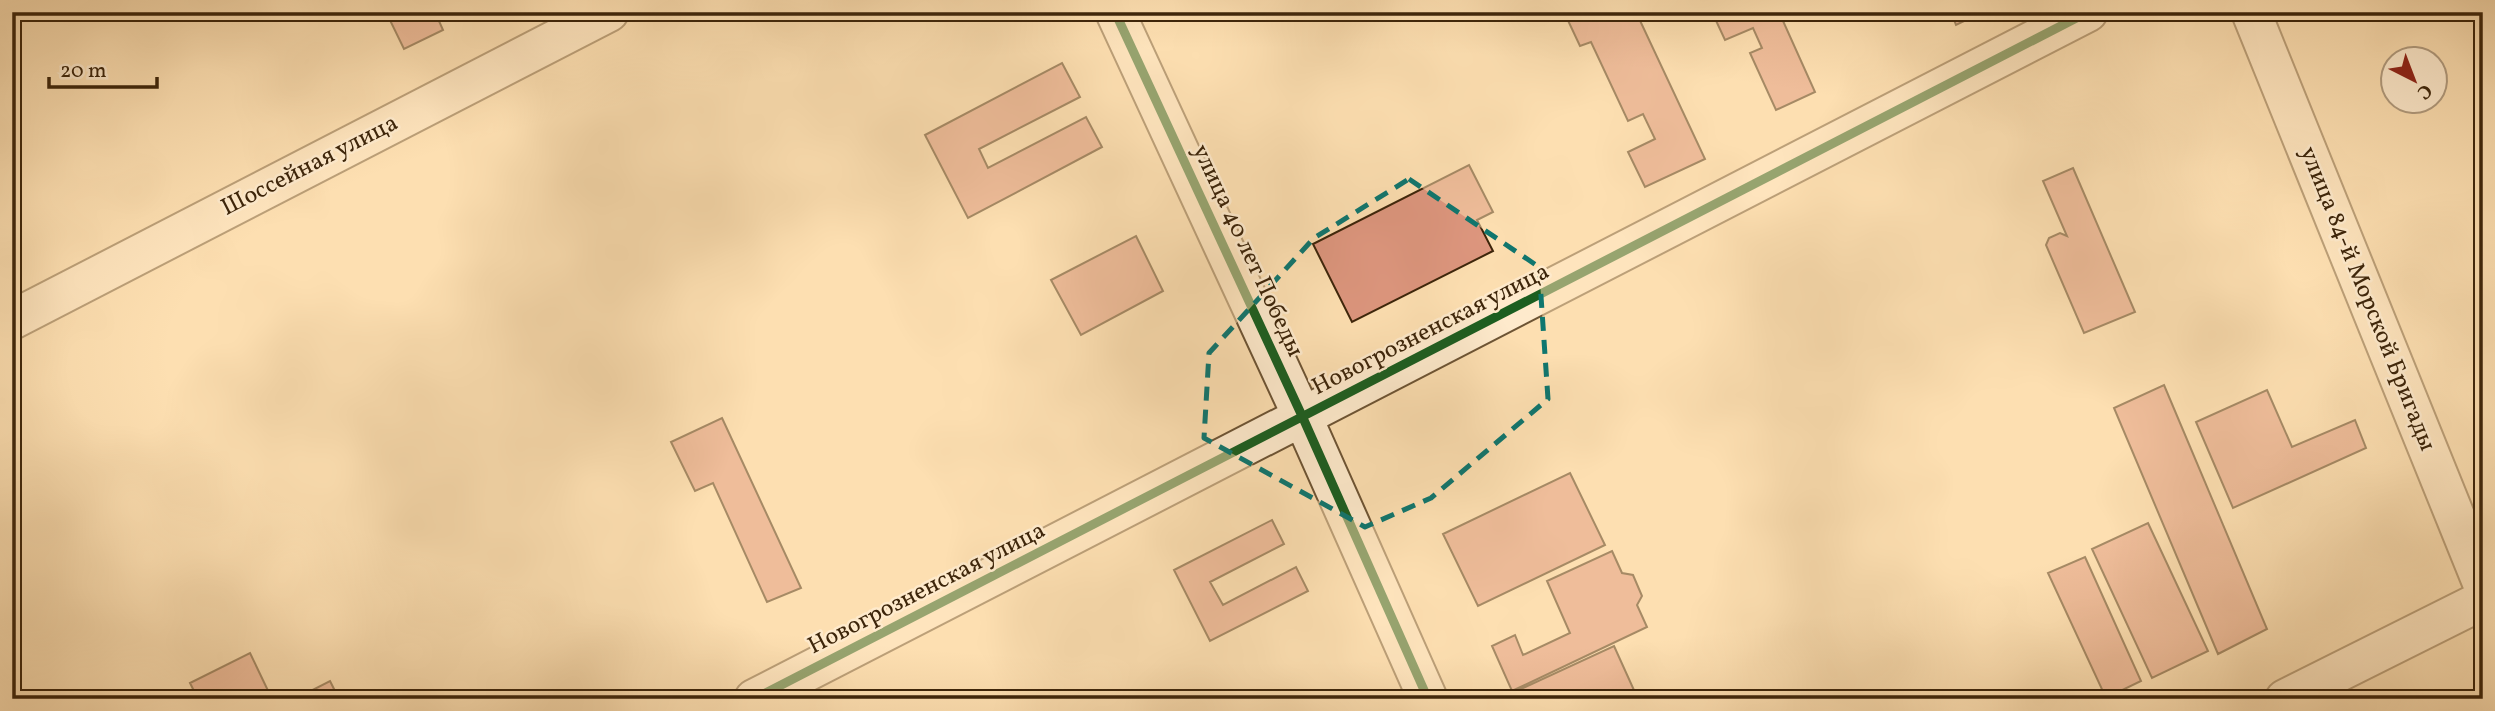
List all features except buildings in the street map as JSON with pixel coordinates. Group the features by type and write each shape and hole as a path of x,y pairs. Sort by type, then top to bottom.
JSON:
{"street":[{"name":"Шоссейная улица","path":"12,320 608,12"},
{"name":"улица 40 лет Победы","path":"1115,12 1303,418 1428,699"},
{"name":"Новогрозненская улица","path":"754,699 2088,12"},
{"name":"улица 84-й Морской Бригады","path":"2251,12 2483,585"},
{"path":"2285,699 2483,600"}],"highlighted area":[{"path":"1409,179 1539,267 1548,399 1431,498 1365,527 1204,438 1209,353 1314,238"}],"cycle path":[{"path":"1115,12 1303,418 1428,699"},
{"path":"754,699 2088,12"}]}
